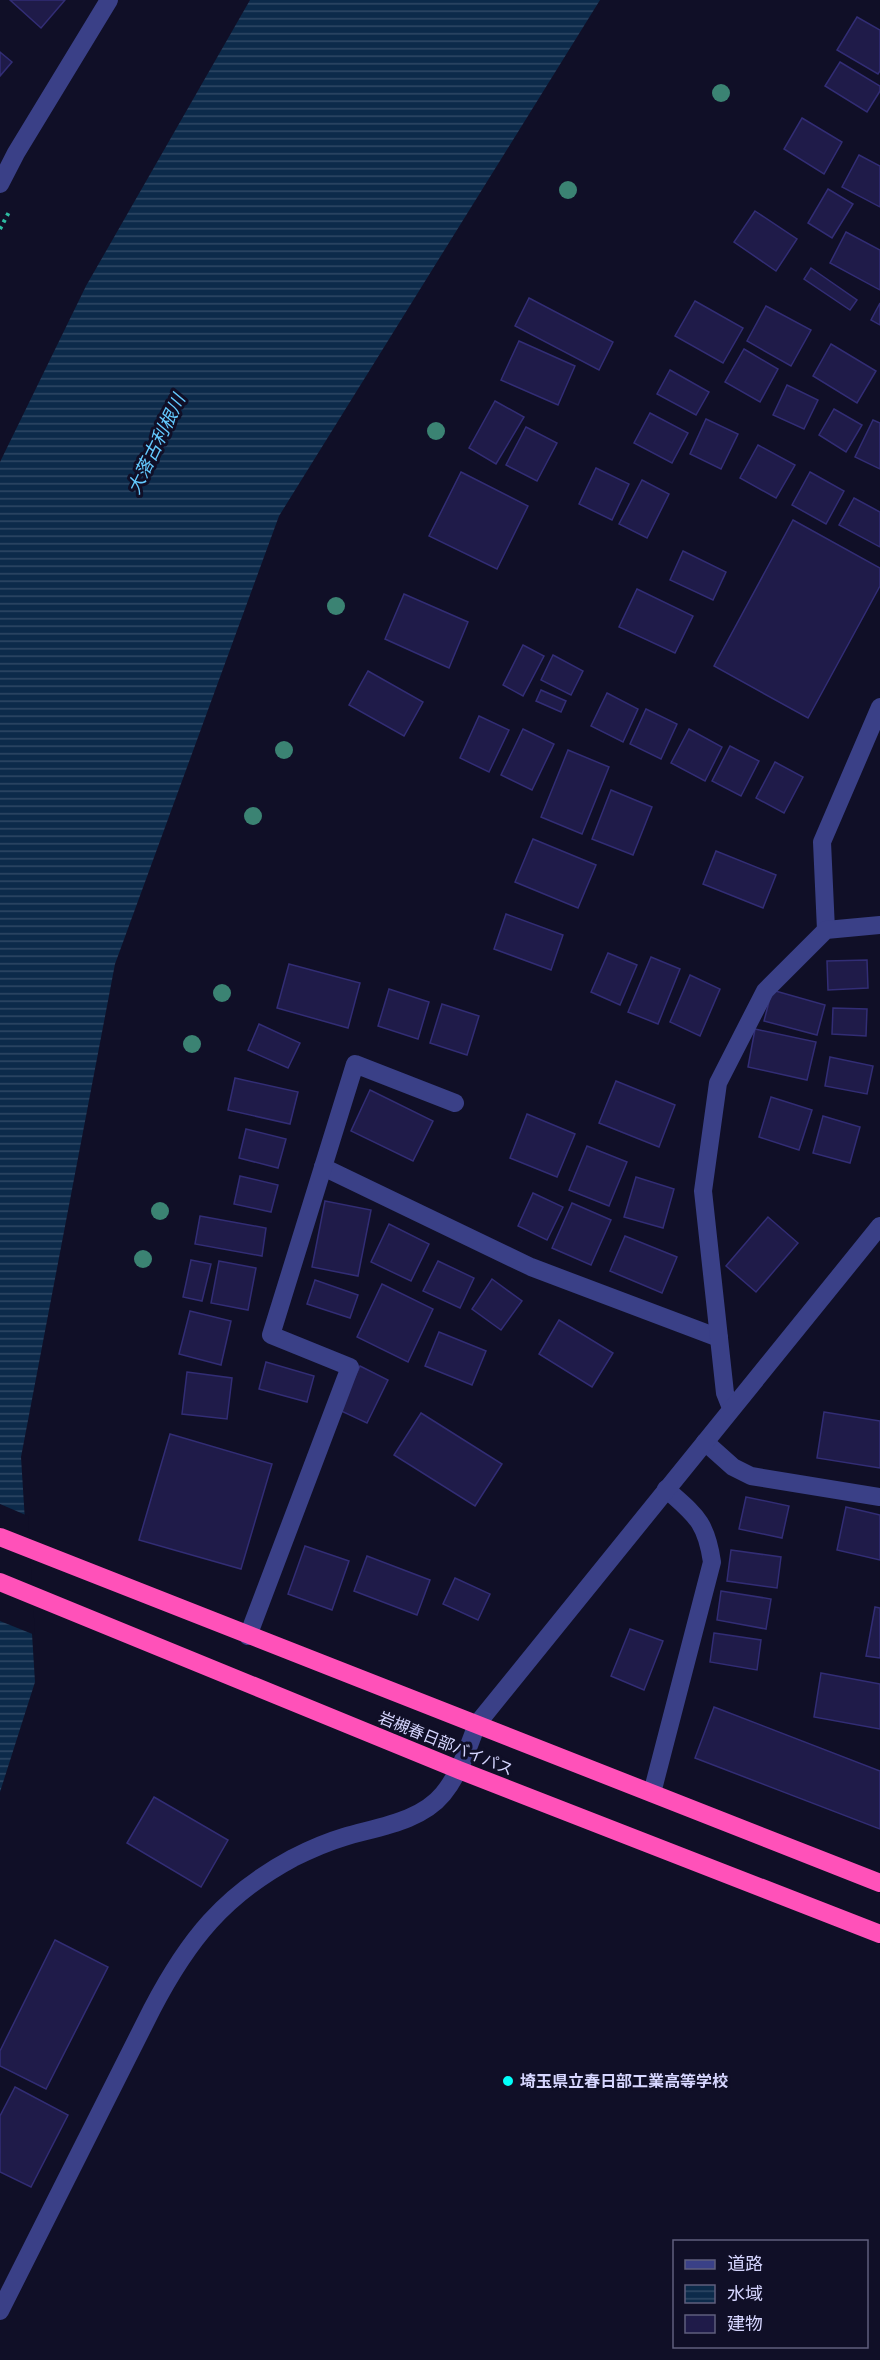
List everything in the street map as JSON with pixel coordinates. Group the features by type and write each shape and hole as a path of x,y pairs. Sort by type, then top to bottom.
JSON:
{"highway":[{"name":"岩槻春日部バイパス","path":"0,1537 880,1883"},
{"name":"岩槻春日部バイパス","path":"0,1582 459,1770 880,1934"}],"street":[{"path":"0,184 33,124 109,0"},
{"path":"826,930 822,842 880,707"},
{"path":"731,1408 725,1393 703,1191 718,1083 765,991 826,930 880,925"},
{"path":"248,1636 350,1366 271,1335 356,1064 455,1103"},
{"path":"323,1167 531,1267 719,1338"},
{"path":"0,2311 168,1979 195,1939 221,1908 255,1881 295,1857 341,1838 401,1820 422,1811 442,1795 459,1770 477,1724 880,1226"},
{"path":"705,1442 733,1467 751,1476 880,1497"},
{"path":"651,1793 711,1562 709,1538 696,1516 666,1489"}],"water":[{"name":"大落古利根川","path":"250,0 600,0 279,516 115,964 21,1457 35,1682 0,1792 0,462 86,286"}],"pier":[{"path":"0,1504 28,1516 35,1635 0,1621"}],"building":[{"path":"10,0 65,0 41,28"},
{"path":"857,17 880,30 880,71 878,74 837,50"},
{"path":"0,52 12,62 0,76"},
{"path":"840,62 880,86 880,91 867,112 825,86"},
{"path":"802,118 842,142 824,174 784,149"},
{"path":"859,155 880,166 880,207 842,187"},
{"path":"828,189 853,204 832,238 808,223"},
{"path":"755,211 797,239 776,271 734,242"},
{"path":"846,232 880,250 880,290 830,263"},
{"path":"811,268 857,300 850,310 804,279"},
{"path":"529,298 613,342 599,370 515,326"},
{"path":"695,301 743,328 723,363 675,336"},
{"path":"880,303 880,325 871,320"},
{"path":"766,306 811,330 791,366 747,341"},
{"path":"519,341 575,366 558,405 501,380"},
{"path":"831,344 876,371 857,403 813,376"},
{"path":"744,349 778,369 760,402 725,382"},
{"path":"670,370 709,392 696,415 657,394"},
{"path":"787,385 818,400 804,429 773,415"},
{"path":"495,401 524,417 496,464 469,448"},
{"path":"834,409 862,425 846,452 819,435"},
{"path":"650,413 688,433 672,463 634,443"},
{"path":"706,419 738,434 721,469 690,454"},
{"path":"873,420 880,423 880,469 855,457"},
{"path":"526,427 557,443 537,481 506,465"},
{"path":"758,445 795,465 776,498 740,478"},
{"path":"596,468 629,484 612,520 579,504"},
{"path":"461,472 528,506 497,569 429,536"},
{"path":"810,472 844,491 826,524 792,505"},
{"path":"642,480 669,494 647,538 619,524"},
{"path":"854,498 880,512 880,547 839,525"},
{"path":"793,520 880,568 880,586 808,718 714,666"},
{"path":"683,551 726,572 713,600 670,580"},
{"path":"637,589 693,616 675,653 619,627"},
{"path":"404,594 468,622 449,668 385,639"},
{"path":"523,645 544,656 523,696 503,685"},
{"path":"553,655 583,671 571,695 541,680"},
{"path":"368,671 423,702 404,736 349,705"},
{"path":"541,690 566,701 561,712 536,701"},
{"path":"607,693 638,709 623,742 591,726"},
{"path":"646,709 677,724 661,759 630,744"},
{"path":"479,716 509,730 489,772 460,758"},
{"path":"523,729 554,744 532,790 501,775"},
{"path":"689,729 722,747 705,781 671,763"},
{"path":"730,746 759,761 741,796 712,781"},
{"path":"568,750 609,767 582,834 541,817"},
{"path":"775,762 803,777 784,813 756,798"},
{"path":"611,790 652,807 633,855 592,839"},
{"path":"533,839 596,865 578,908 515,882"},
{"path":"716,851 776,875 763,908 703,884"},
{"path":"506,914 563,935 551,970 494,949"},
{"path":"608,953 637,965 620,1005 591,992"},
{"path":"651,957 680,969 658,1024 628,1012"},
{"path":"867,960 868,988 828,990 827,961"},
{"path":"289,964 360,983 348,1028 277,1008"},
{"path":"690,975 720,989 700,1036 670,1022"},
{"path":"389,989 429,1002 418,1039 378,1026"},
{"path":"772,990 825,1005 817,1035 764,1021"},
{"path":"442,1004 479,1016 467,1055 430,1043"},
{"path":"833,1008 867,1009 866,1036 832,1034"},
{"path":"259,1024 300,1043 288,1068 248,1050"},
{"path":"755,1029 816,1042 807,1080 748,1067"},
{"path":"830,1057 873,1066 867,1094 825,1086"},
{"path":"235,1078 298,1092 290,1124 228,1110"},
{"path":"616,1081 675,1105 659,1147 599,1123"},
{"path":"370,1090 433,1121 413,1161 351,1131"},
{"path":"771,1097 812,1110 799,1150 759,1137"},
{"path":"527,1114 575,1134 557,1177 510,1158"},
{"path":"823,1116 860,1127 850,1163 813,1153"},
{"path":"246,1129 286,1139 278,1168 239,1158"},
{"path":"587,1146 627,1162 609,1206 569,1190"},
{"path":"240,1176 278,1185 271,1212 234,1204"},
{"path":"636,1177 674,1189 663,1228 624,1217"},
{"path":"533,1193 563,1207 547,1240 518,1226"},
{"path":"325,1201 371,1210 358,1276 312,1267"},
{"path":"572,1203 611,1220 591,1265 552,1248"},
{"path":"200,1216 266,1228 262,1256 195,1244"},
{"path":"768,1217 798,1243 756,1292 726,1266"},
{"path":"389,1224 429,1244 411,1281 371,1262"},
{"path":"625,1236 677,1257 662,1293 610,1271"},
{"path":"191,1260 211,1264 202,1301 183,1297"},
{"path":"219,1261 256,1268 248,1310 211,1303"},
{"path":"438,1261 474,1278 460,1308 423,1291"},
{"path":"492,1279 522,1301 501,1330 472,1309"},
{"path":"315,1280 358,1295 350,1318 307,1304"},
{"path":"382,1284 433,1309 408,1362 357,1337"},
{"path":"190,1311 231,1321 221,1365 179,1354"},
{"path":"559,1320 613,1353 592,1387 539,1354"},
{"path":"439,1332 486,1351 472,1385 425,1366"},
{"path":"266,1362 314,1376 307,1402 259,1389"},
{"path":"360,1366 388,1380 367,1423 339,1410"},
{"path":"187,1372 232,1378 227,1419 182,1414"},
{"path":"824,1412 880,1421 880,1468 817,1458"},
{"path":"421,1413 502,1464 475,1506 394,1455"},
{"path":"170,1434 272,1464 241,1569 139,1540"},
{"path":"746,1497 789,1506 782,1538 739,1529"},
{"path":"846,1507 880,1515 880,1560 837,1550"},
{"path":"305,1546 349,1561 332,1610 288,1594"},
{"path":"731,1550 781,1557 777,1588 727,1581"},
{"path":"367,1556 430,1580 417,1615 354,1591"},
{"path":"455,1578 490,1594 478,1620 443,1604"},
{"path":"721,1591 771,1599 766,1629 717,1620"},
{"path":"875,1607 880,1608 880,1658 866,1656"},
{"path":"630,1629 663,1641 644,1690 611,1676"},
{"path":"714,1633 761,1640 757,1670 710,1662"},
{"path":"821,1673 880,1684 880,1729 814,1717"},
{"path":"714,1707 880,1771 880,1829 695,1758"},
{"path":"154,1797 228,1840 201,1887 127,1843"},
{"path":"55,1940 108,1967 46,2089 0,2066 0,2051"},
{"path":"15,2087 68,2115 31,2187 0,2172 0,2116"}],"place":[{"name":"埼玉県立春日部工業高等学校","path":"508,2081"}]}
